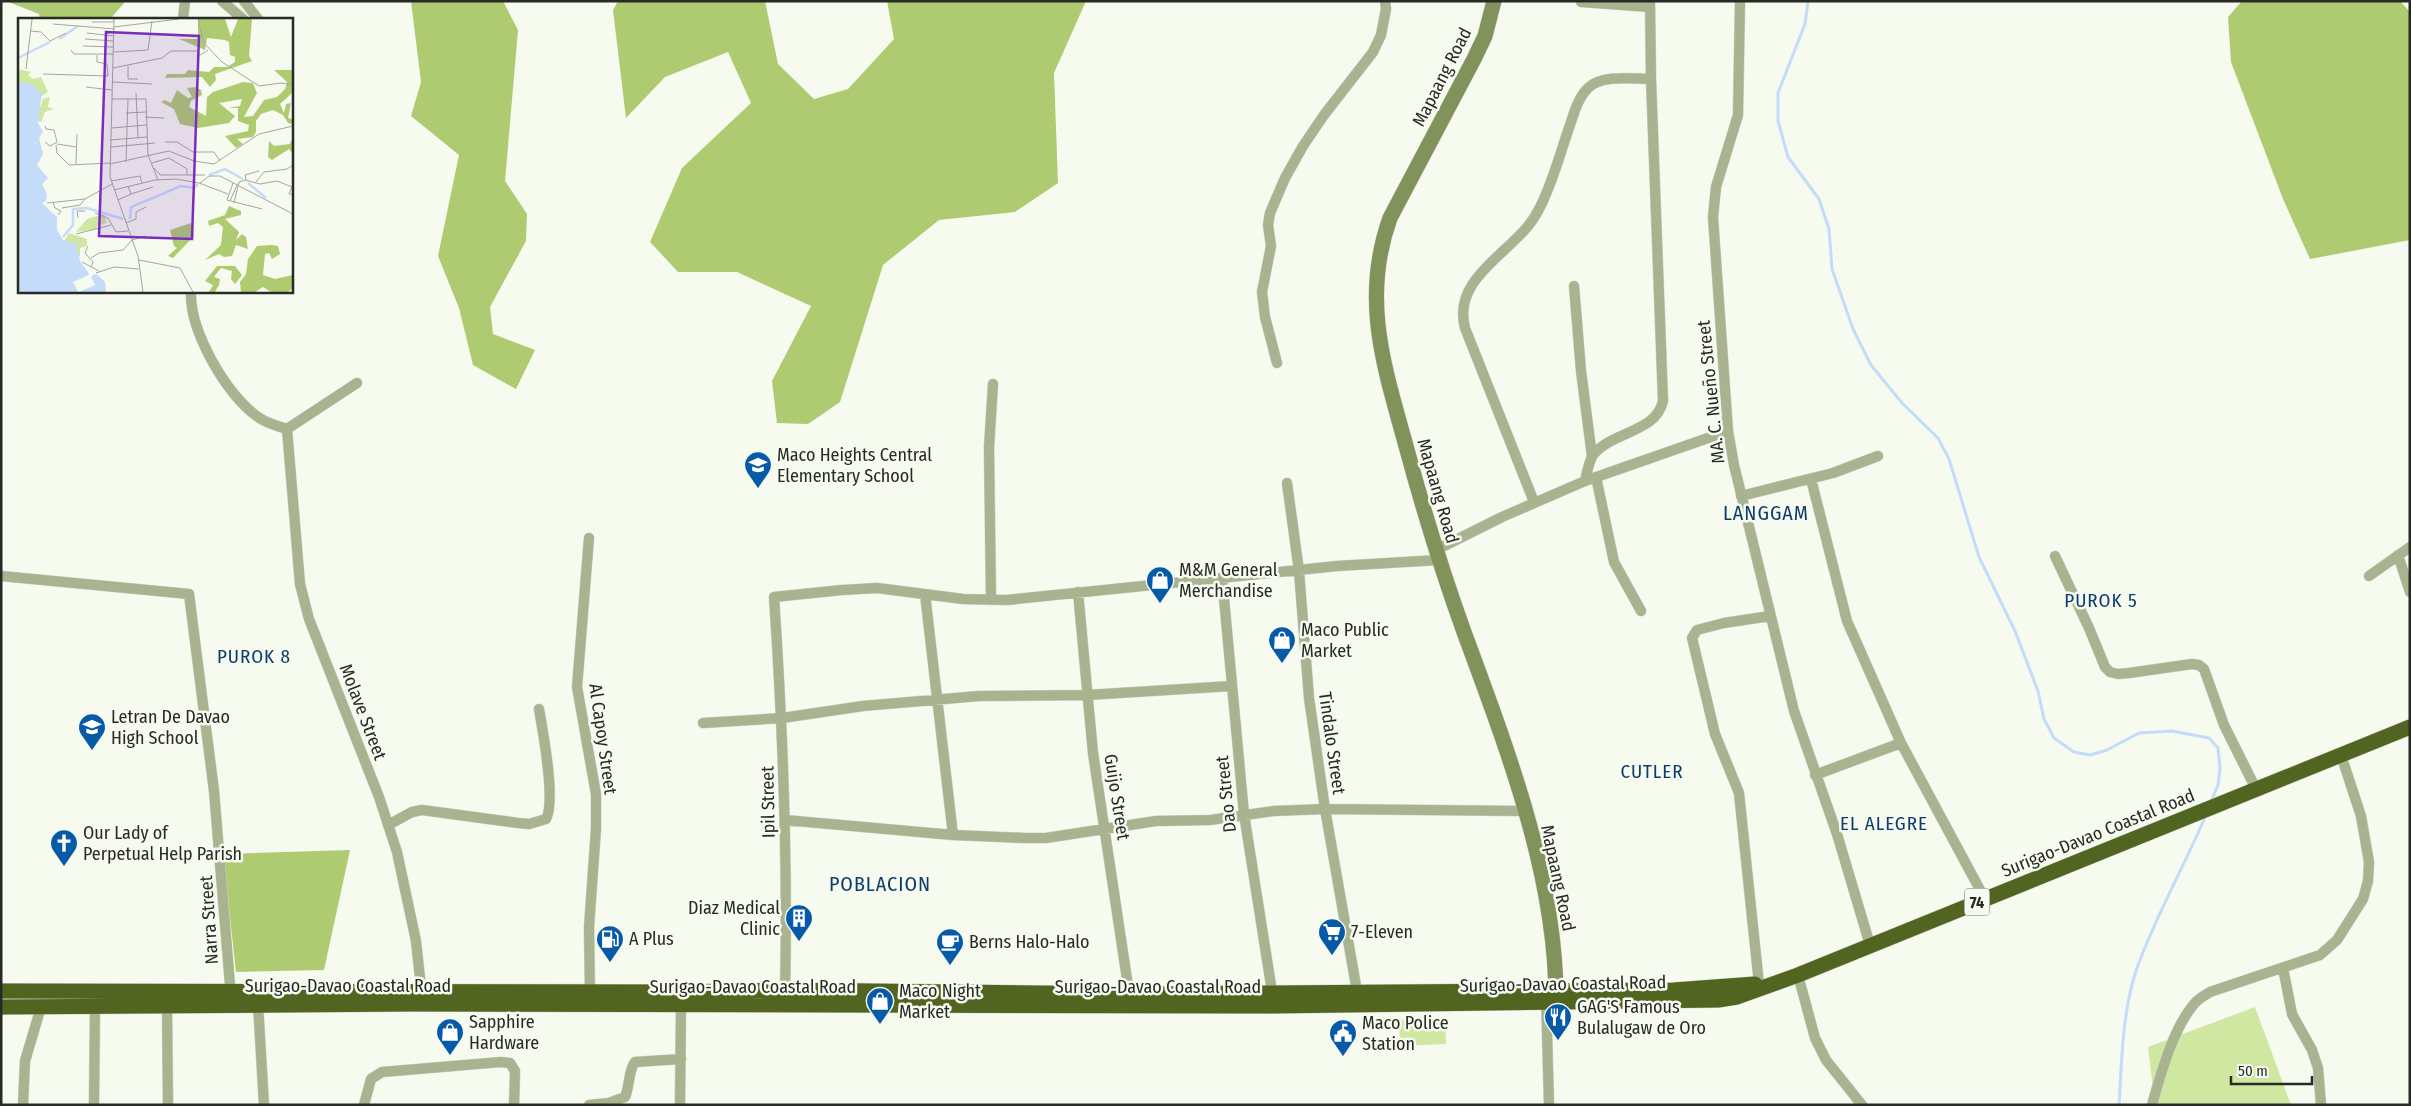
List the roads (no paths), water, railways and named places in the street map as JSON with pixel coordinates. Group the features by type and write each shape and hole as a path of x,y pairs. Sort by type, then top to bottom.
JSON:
{"highway":[{"name":"Surigao-Davao Coastal Road","path":"1,991 96,990 231,998 590,998 785,990 1130,999 1273,1000 1551,996 1718,1000 1736,997 1765,983 1798,975 2410,727"},
{"path":"95,1006 96,990"},
{"path":"41,991 41,1007"},
{"name":"Surigao-Davao Coastal Road","path":"1,1007 167,1006 231,998 258,1004 422,998"},
{"name":"Surigao-Davao Coastal Road","path":"590,998 681,1006 784,1006 1130,999"}],"street":[{"path":"183,18 185,1"},
{"path":"222,1 242,18"},
{"path":"244,1 257,18"},
{"path":"1277,363 1265,317 1262,292 1272,246 1268,225 1270,213 1285,178 1303,146 1324,115 1373,52 1383,28 1385,1"},
{"name":"Mapaang Road","path":"1494,1 1485,36 1474,59 1390,218 1382,241 1375,292 1378,330 1393,397 1438,555 1496,720 1524,811 1550,914 1554,952 1551,996"},
{"name":"MA. C. Nueño Street","path":"1740,1 1738,115 1716,188 1713,217 1728,431 1741,496 1794,711 1837,834 1870,945"},
{"path":"1581,2 1650,4 1663,401 1658,415 1609,443 1592,456"},
{"path":"1534,502 1470,343 1463,320 1463,304 1473,284 1482,272 1538,211 1577,106 1589,87 1607,80 1651,79"},
{"path":"1574,286 1580,372 1592,456 1585,481"},
{"path":"191,292 194,320 208,355 246,406 259,418 286,430 357,383"},
{"path":"991,600 988,447 993,384"},
{"name":"Molave Street","path":"286,430 300,584 309,620 388,825 406,889 416,941 422,998"},
{"path":"953,835 925,594 963,599 991,600 1299,571 1438,555 1534,502 1585,481 1728,431"},
{"path":"1741,496 1811,479 1852,467 1878,456"},
{"path":"1596,477 1614,562 1641,611"},
{"path":"1811,479 1846,621 1902,743 1985,899"},
{"name":"Tindalo Street","path":"1287,483 1299,571 1305,666 1325,809 1358,998"},
{"name":"Al Capoy Street","path":"589,538 577,687 596,794 596,828 589,927 590,998"},
{"path":"2369,576 2410,546"},
{"path":"2398,555 2410,592"},
{"path":"2055,556 2105,667 2110,672 2130,674 2192,664 2199,665 2204,669 2224,725 2256,790"},
{"name":"Narra Street","path":"1,576 189,594 214,791 231,998"},
{"name":"Dao Street","path":"1222,577 1244,814 1273,1000"},
{"name":"Ipil Street","path":"784,1006 785,820 782,718 774,598 863,588 925,594"},
{"name":"Guijo Street","path":"1078,592 1093,753 1106,829 1130,999"},
{"path":"1765,983 1739,793 1714,734 1692,638 1696,630 1708,626 1770,616"},
{"path":"703,722 782,718 864,706 1027,694 1087,695 1232,686"},
{"path":"388,825 412,812 422,810 518,824 529,824 546,819 549,813 549,790 539,709"},
{"path":"1815,775 1902,743"},
{"path":"2152,1105 2161,1071 2180,1027 2194,1003 2210,992 2320,955 2337,940 2364,899 2368,881 2369,862 2361,816 2341,755"},
{"path":"785,820 953,835 1046,838 1156,821 1210,820 1244,814 1325,809 1524,811"},
{"path":"2283,968 2292,1014 2312,1050 2318,1068 2321,1105"},
{"path":"1798,975 1815,1038 1826,1060 1862,1105"},
{"path":"1550,1105 1551,996"},
{"path":"258,1004 264,1105"},
{"path":"94,1105 95,1006"},
{"path":"167,1006 168,1105"},
{"path":"680,1105 681,1006"},
{"path":"23,1105 25,1061 41,1007"},
{"path":"589,1105 609,1104 625,1097 630,1086 632,1066 635,1062 681,1059"},
{"path":"364,1105 371,1079 382,1072 501,1062 510,1063 514,1068 514,1105"}],"waterway":[{"path":"1808,1 1805,24 1778,93 1778,121 1788,157 1819,199 1829,229 1832,269 1853,329 1871,365 1902,403 1938,438 1949,459 1979,557 2015,631 2038,691 2044,719 2054,738 2074,752 2090,755 2107,750 2139,733 2172,731 2209,738 2218,748 2220,768 2218,785 2211,802"},
{"path":"2119,1105 2124,1036 2132,984 2153,929 2206,815"}],"place":[{"name":"Maco Heights Central Elementary School","path":"758,489"},
{"name":"M&M General Merchandise","path":"1160,604"},
{"name":"Maco Public Market","path":"1282,664"},
{"name":"Letran De Davao High School","path":"92,751"},
{"name":"Our Lady of Perpetual Help Parish","path":"64,867"},
{"name":"Diaz Medical Clinic","path":"799,942"},
{"name":"7-Eleven","path":"1332,956"},
{"name":"A Plus","path":"610,963"},
{"name":"Berns Halo-Halo","path":"950,966"},
{"name":"Maco Night Market","path":"880,1025"},
{"name":"GAG'S Famous Bulalugaw de Oro","path":"1558,1041"},
{"name":"Sapphire Hardware","path":"450,1056"},
{"name":"Maco Police Station","path":"1343,1057"}],"district":[{"name":"LANGGAM","path":"1766,513"},
{"name":"PUROK 5","path":"2101,600"},
{"name":"PUROK 8","path":"254,656"},
{"name":"CUTLER","path":"1652,771"},
{"name":"EL ALEGRE","path":"1884,823"},
{"name":"POBLACION","path":"880,884"}]}
